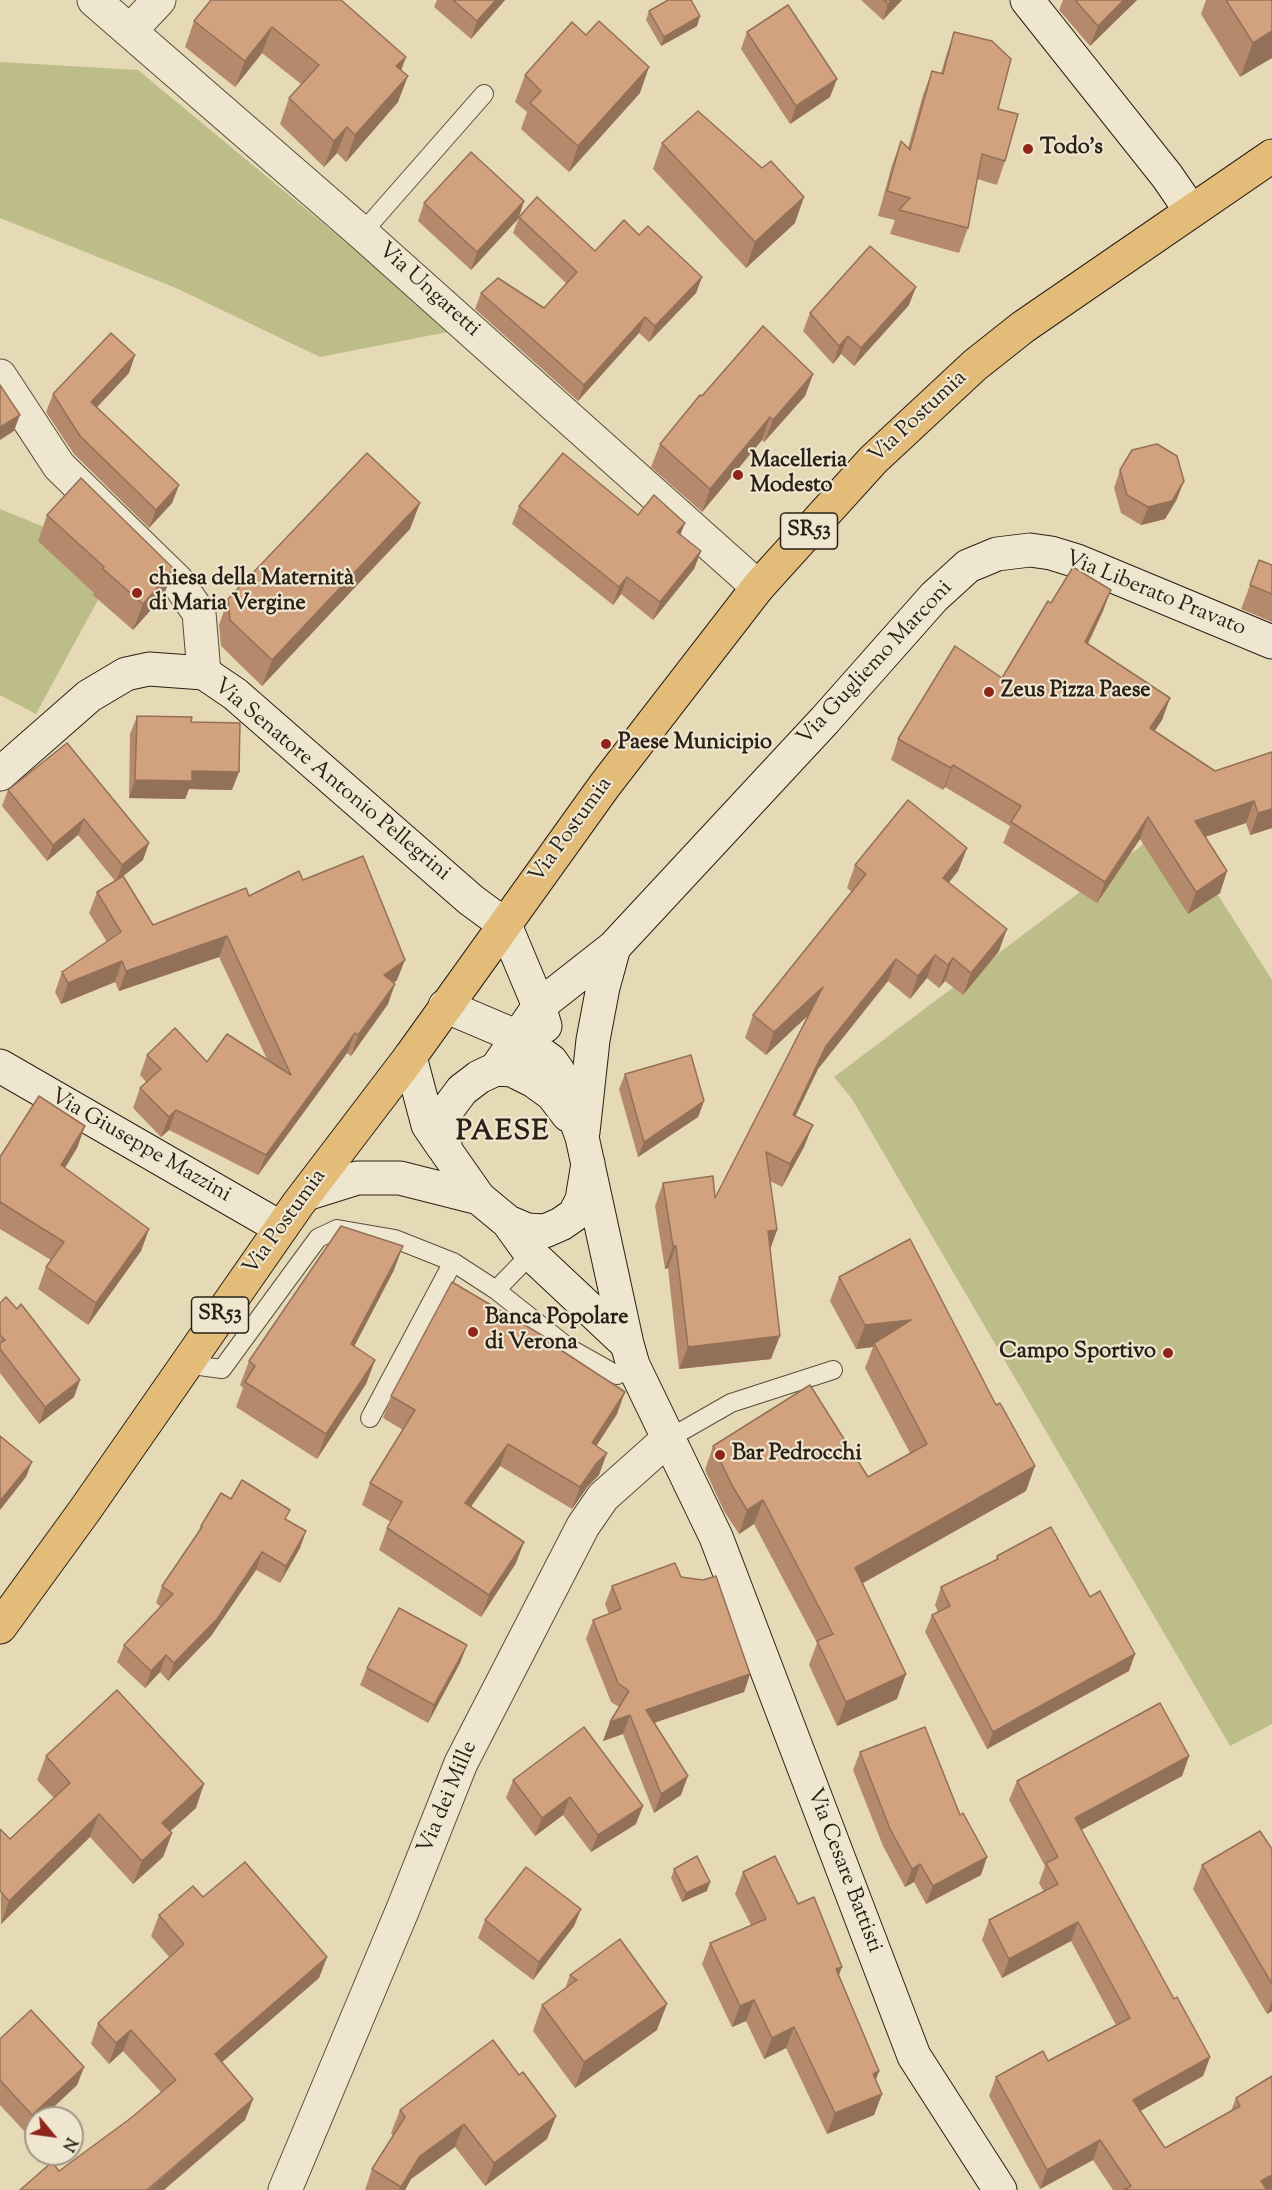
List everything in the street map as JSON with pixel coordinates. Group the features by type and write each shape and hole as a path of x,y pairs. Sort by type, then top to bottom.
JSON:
{"main road":[{"name":"Via Postumia","path":"0,1628 281,1228 410,1057 605,785 758,586 873,460 975,365 1023,327 1272,156"}],"street":[{"name":"Via Ungaretti","path":"94,0 362,232 758,586"},
{"path":"130,31 159,0"},
{"path":"1027,0 1167,176 1191,211"},
{"path":"0,376 59,466 177,581 199,614 204,673"},
{"name":"Via Liberato Pravato","path":"968,566 997,554 1030,550 1051,553 1077,561 1272,642"},
{"name":"Via Gugliemo Marconi","path":"496,1069 539,1006 614,947 825,720 934,597 968,566"},
{"name":"Via Senatore Antonio Pellegrini","path":"0,774 89,696 126,674 149,669 204,673 235,694 471,900 505,925"},
{"path":"505,925 539,1006 548,1034 551,1061"},
{"path":"508,1222 527,1230 545,1231 574,1215 582,1200 593,1040 603,987 614,947"},
{"path":"445,1006 519,1036 551,1061 558,1071 585,1150 630,1354"},
{"path":"410,1057 428,1125 479,1198 508,1222 531,1254 630,1354"},
{"name":"Via Giuseppe Mazzini","path":"0,1066 281,1228"},
{"path":"446,1151 443,1132 447,1110 462,1090 479,1077 496,1069 512,1070 534,1081 552,1094 562,1107 585,1150"},
{"path":"306,1194 357,1178 400,1178 479,1198"},
{"name":"Via Cesare Battisti","path":"630,1354 716,1537 914,2056 1000,2190"},
{"name":"Via dei Mille","path":"285,2190 403,1909 461,1763 583,1526 603,1497 668,1439"}],"lane":[{"path":"362,232 484,94"},
{"path":"281,1228 294,1271"},
{"path":"185,1364 222,1369 318,1238 337,1229 395,1239 453,1262 496,1290 569,1348 617,1375 630,1354"},
{"path":"496,1290 531,1254"},
{"path":"370,1418 453,1262"},
{"path":"668,1439 731,1403 833,1370"}],"green space":[{"path":"0,62 138,70 453,331 320,357 176,288 0,218"},
{"path":"0,509 115,556 118,563 36,714 0,695"},
{"path":"1177,819 1174,826 1272,980 1272,1724 1230,1746 852,1099 834,1077"}],"building":[{"path":"211,0 341,0 406,57 396,66 408,76 355,135 347,127 334,141 289,98 319,65 272,27 245,61 194,21"},
{"path":"453,0 496,0 477,21"},
{"path":"668,0 691,0 700,16 664,37 649,11"},
{"path":"1075,0 1124,0 1098,26"},
{"path":"1226,0 1272,0 1272,31 1253,43"},
{"path":"788,5 837,79 796,106 747,32"},
{"path":"599,21 649,67 578,146 530,103 541,91 525,75 572,22 586,35"},
{"path":"954,32 992,41 1011,59 998,109 1018,114 1005,161 982,154 968,228 899,210 910,198 887,191 901,141 910,150 932,71 943,74"},
{"path":"698,111 762,168 771,161 804,197 755,242 662,143"},
{"path":"471,152 524,201 477,252 424,203"},
{"path":"537,197 595,251 624,220 639,235 648,226 702,277 655,326 645,317 584,385 481,293 498,278 544,308 577,272 519,217"},
{"path":"870,246 916,287 861,348 848,336 839,346 810,313"},
{"path":"763,326 813,374 773,420 770,417 710,489 660,444 700,395 702,396"},
{"path":"111,333 135,355 91,402 179,485 156,510 80,436 53,394"},
{"path":"0,385 20,415 0,427"},
{"path":"1157,444 1177,456 1184,481 1172,501 1148,507 1127,495 1120,470 1132,450"},
{"path":"367,453 420,503 272,660 230,620 228,599"},
{"path":"563,453 638,515 654,495 685,523 677,532 701,551 660,602 627,577 619,587 519,506"},
{"path":"81,478 174,569 143,604 47,515"},
{"path":"1259,560 1272,565 1272,594 1250,585"},
{"path":"1073,567 1111,590 1085,642 1170,698 1150,728 1215,771 1272,752 1272,809 1258,813 1254,801 1195,821 1227,871 1196,892 1148,817 1105,882 1011,822 1021,806 953,765 951,768 898,739 955,646 1002,678 1048,601 1051,603"},
{"path":"137,716 192,717 191,722 240,723 239,772 192,771 192,781 135,780"},
{"path":"67,743 149,843 122,865 84,819 53,845 8,790"},
{"path":"908,800 967,848 943,878 1007,929 971,973 953,958 948,965 935,955 918,976 896,959 826,1046 793,1115 813,1125 790,1164 766,1152 777,1230 768,1231 780,1336 688,1347 676,1246 673,1246 663,1183 713,1176 715,1198 823,987 774,1032 753,1015 866,874 855,865"},
{"path":"363,856 405,960 384,975 395,984 358,1035 355,1033 266,1155 176,1110 169,1117 140,1088 161,1069 147,1055 175,1028 207,1062 227,1034 291,1075 227,936 126,971 122,961 68,983 62,972 121,932 97,892 123,876 153,925 246,888 249,896 299,871 303,880"},
{"path":"691,1055 704,1101 644,1142 625,1074"},
{"path":"39,1096 85,1126 61,1165 149,1229 96,1303 46,1267 64,1242 0,1202 0,1157"},
{"path":"341,1226 403,1246 351,1344 375,1360 326,1434 245,1382 255,1366 249,1361"},
{"path":"910,1239 996,1405 1000,1403 1035,1466 855,1568 906,1674 846,1702 817,1641 833,1634 763,1500 747,1510 713,1446 810,1385 868,1477 927,1444 874,1343 911,1320 865,1325 839,1277"},
{"path":"452,1282 545,1337 544,1339 625,1392 592,1443 607,1453 580,1487 508,1444 465,1503 524,1542 489,1595 387,1528 402,1502 370,1483 415,1410 391,1396"},
{"path":"6,1297 17,1309 21,1304 80,1380 45,1407 0,1349 0,1343 5,1340 0,1335 0,1303"},
{"path":"0,1436 32,1462 0,1501"},
{"path":"242,1480 290,1510 285,1519 306,1531 286,1566 262,1552 217,1619 174,1663 166,1655 151,1671 124,1645 173,1594 162,1586 202,1527 221,1493 231,1499"},
{"path":"1051,1527 1090,1597 1100,1591 1135,1654 993,1732 932,1615 950,1606 941,1587 998,1559 997,1556"},
{"path":"675,1563 681,1577 703,1580 716,1576 750,1674 646,1710 688,1776 661,1794 630,1715 610,1722 629,1691 618,1683 593,1620 621,1609 612,1586"},
{"path":"399,1608 467,1645 434,1705 367,1668"},
{"path":"117,1690 204,1784 162,1823 172,1833 142,1861 99,1814 9,1901 0,1891 0,1829 10,1839 70,1783 46,1756"},
{"path":"1160,1703 1189,1756 1075,1818 1174,1999 1177,1997 1210,2057 1133,2100 1165,2148 1240,2106 1236,2098 1272,2076 1272,2175 1261,2181 1267,2190 1124,2190 1131,2186 1100,2140 1047,2170 996,2077 1043,2051 1048,2061 1130,2018 1078,1922 1009,1959 989,1920 1058,1884 1046,1863 1058,1857 1017,1781"},
{"path":"584,1727 643,1806 598,1835 570,1797 542,1818 513,1780"},
{"path":"925,1727 960,1815 963,1813 987,1857 933,1886 920,1864 912,1869 890,1829 860,1752"},
{"path":"1260,1831 1272,1849 1272,1984 1202,1865"},
{"path":"697,1856 710,1882 686,1893 674,1869"},
{"path":"775,1856 798,1904 814,1897 842,1967 836,1969 879,2071 873,2074 882,2094 835,2113 794,2027 772,2038 754,2000 740,2006 710,1943 766,1919 743,1872"},
{"path":"245,1862 327,1957 215,2054 253,2099 149,2190 20,2190 47,2166 55,2166 59,2171 66,2166 84,2166 84,2153 131,2118 176,2080 131,2030 116,2043 98,2023 184,1944 159,1915 193,1886 203,1897"},
{"path":"526,1867 581,1909 539,1962 485,1920"},
{"path":"620,1939 667,2004 584,2062 542,2005 577,1980 570,1975"},
{"path":"31,2010 84,2067 42,2106 24,2106 0,2080 0,2039"},
{"path":"493,2040 519,2075 523,2072 556,2116 494,2163 464,2124 420,2156 401,2187 372,2169 405,2117 400,2110"}],"place":[{"name":"Todo's","path":"1028,149"},
{"name":"Macelleria Modesto","path":"738,475"},
{"name":"chiesa della Maternità di Maria Vergine","path":"137,593"},
{"name":"Zeus Pizza Paese","path":"989,692"},
{"name":"Paese Municipio","path":"606,744"},
{"name":"Banca Popolare di Verona","path":"473,1332"},
{"name":"Campo Sportivo","path":"1168,1353"},
{"name":"Bar Pedrocchi","path":"720,1455"}],"district":[{"name":"PAESE","path":"503,1134"}]}
